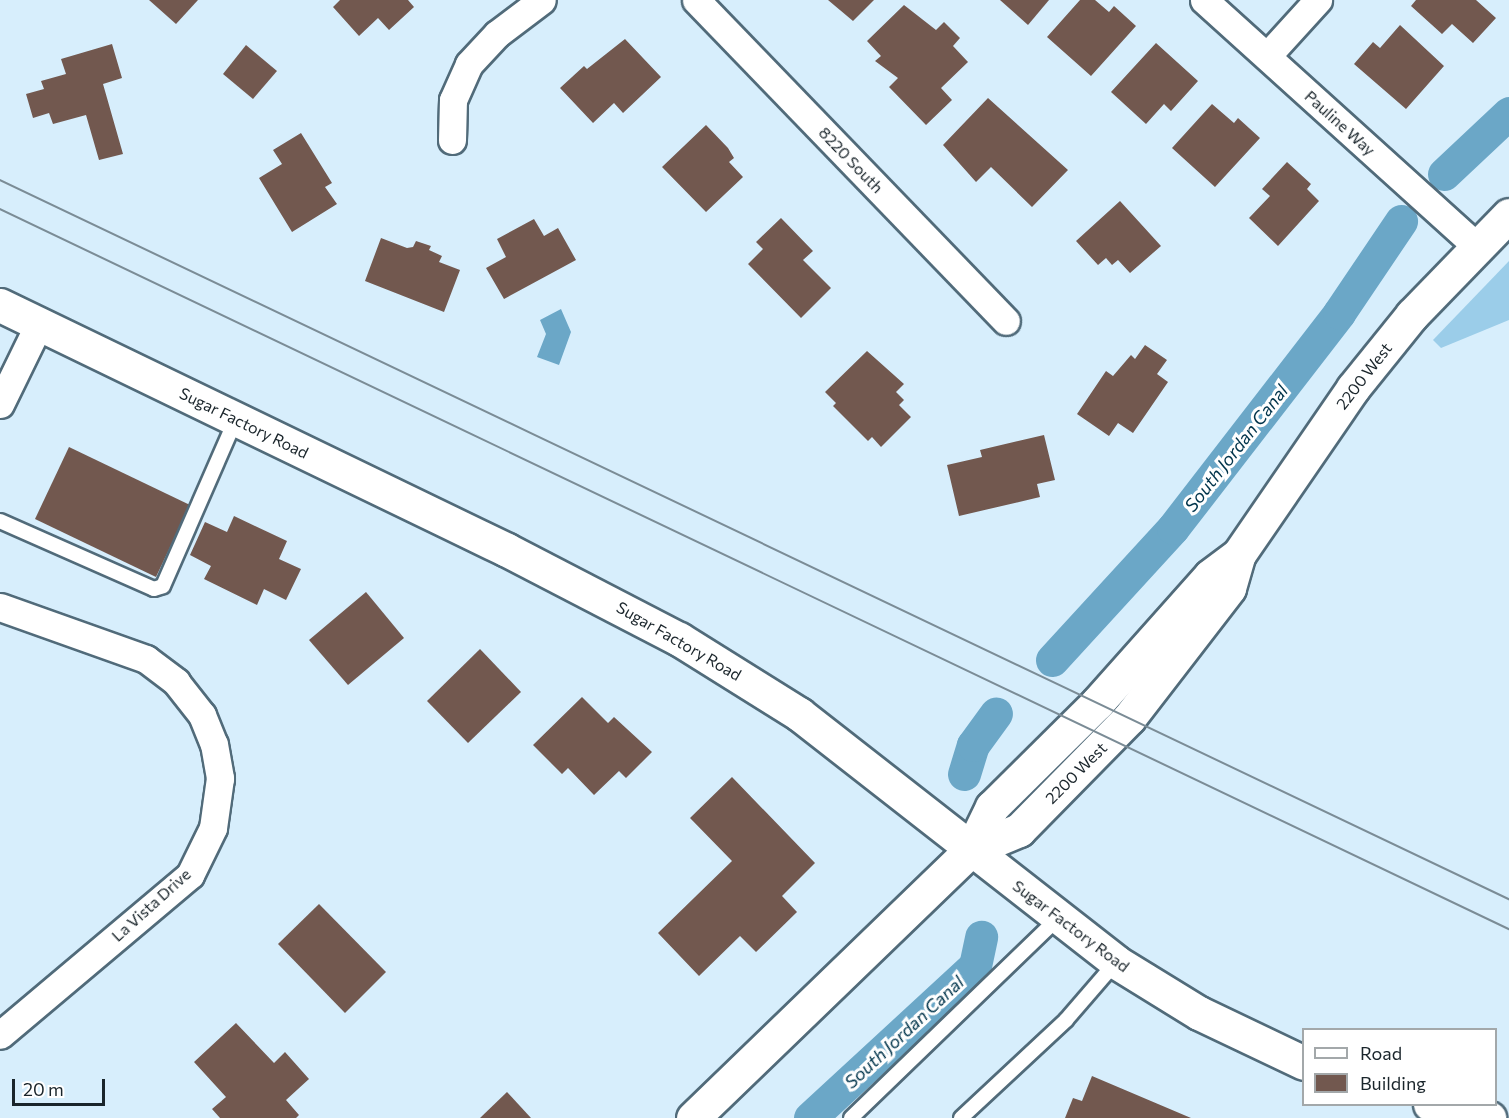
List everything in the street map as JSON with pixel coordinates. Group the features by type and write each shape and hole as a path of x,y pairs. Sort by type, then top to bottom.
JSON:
{"street":[{"path":"452,140 453,100 469,64 497,34 542,0"},
{"name":"8220 South","path":"696,0 1006,321"},
{"name":"Pauline Way","path":"1204,0 1476,246"},
{"path":"1267,56 1318,0"},
{"name":"2200 West","path":"693,1118 971,850 1019,830 1129,718 1229,588 1239,554 1353,388 1476,246 1509,215"},
{"name":"Sugar Factory Road","path":"0,305 601,597 717,661 799,714 1116,962 1208,1018 1302,1062"},
{"path":"0,404 39,324"},
{"name":"La Vista Drive","path":"0,607 146,659 176,682 202,715 214,744 220,778 213,828 190,875 0,1035"},
{"path":"1438,1106 1489,1118"}],"lane":[{"path":"0,521 154,589 164,586 236,419"},
{"path":"850,1118 1058,918"},
{"path":"961,1118 1066,1020 1116,962"}],"shaded area":[{"path":"1509,261 1509,320 1441,348 1433,340"},
{"path":"561,309 571,332 559,365 537,357 546,334 540,320"}],"building":[{"path":"149,0 198,0 176,24"},
{"path":"340,0 408,0 414,7 389,30 378,18 359,36 333,7"},
{"path":"828,0 874,0 853,21"},
{"path":"1000,0 1049,0 1028,25"},
{"path":"1080,0 1095,0 1109,12 1114,6 1136,26 1091,76 1047,37"},
{"path":"1416,0 1476,0 1496,18 1473,43 1452,24 1442,34 1411,6"},
{"path":"904,5 936,30 944,22 960,38 953,46 968,62 941,88 952,100 926,125 889,87 898,78 875,61 881,56 867,41"},
{"path":"1400,25 1444,66 1406,109 1354,64 1373,42 1380,48"},
{"path":"625,39 661,77 623,113 614,103 593,123 560,88 584,66 587,69"},
{"path":"1156,43 1198,81 1171,111 1164,104 1146,124 1111,92"},
{"path":"112,44 122,78 103,84 123,154 99,160 86,115 53,124 49,113 33,118 26,94 44,89 41,81 66,74 61,59"},
{"path":"246,45 277,71 253,99 223,74"},
{"path":"988,98 1068,170 1032,207 991,167 976,182 943,145"},
{"path":"1212,104 1234,123 1238,118 1260,138 1215,187 1172,148"},
{"path":"706,125 728,148 734,158 729,162 743,177 706,212 662,167"},
{"path":"301,133 332,183 325,187 337,204 292,232 259,178 282,164 273,150"},
{"path":"1287,162 1311,184 1307,189 1319,201 1278,246 1249,218 1270,196 1262,189"},
{"path":"1120,201 1161,246 1130,273 1118,260 1112,265 1106,258 1098,265 1076,241"},
{"path":"781,218 813,251 803,260 831,288 801,318 748,264 763,249 756,242"},
{"path":"534,219 544,236 558,228 576,260 504,299 486,268 506,257 497,239"},
{"path":"381,238 407,248 413,247 416,241 431,246 429,250 442,256 439,262 460,270 444,312 365,281"},
{"path":"1145,345 1167,360 1157,374 1168,382 1133,433 1118,423 1109,436 1077,414 1106,371 1113,376 1131,355 1135,359"},
{"path":"867,351 904,384 896,392 904,400 899,405 911,417 881,447 872,437 868,441 833,406 836,403 825,392"},
{"path":"1044,435 1055,480 1037,484 1040,497 959,516 947,465 982,457 980,450"},
{"path":"69,447 190,505 156,577 35,519"},
{"path":"234,516 287,541 279,559 301,569 286,600 264,589 257,605 204,579 211,566 190,555 205,522 227,532"},
{"path":"366,592 404,638 348,685 309,640"},
{"path":"480,649 521,692 468,743 427,701"},
{"path":"582,697 608,723 614,717 652,752 626,778 619,771 594,795 568,768 562,774 533,745"},
{"path":"732,777 815,863 782,896 797,912 756,952 740,936 699,976 658,933 732,861 690,818"},
{"path":"319,904 386,972 345,1013 278,944"},
{"path":"236,1023 274,1063 285,1052 309,1079 286,1100 299,1115 296,1118 220,1118 212,1109 226,1097 194,1062"},
{"path":"1092,1076 1191,1118 1065,1118 1073,1098 1082,1101"},
{"path":"507,1092 531,1118 480,1118"}],"waterway":[{"name":"South Jordan Canal","path":"1444,174 1509,113"},
{"name":"South Jordan Canal","path":"1052,660 1173,528 1339,313 1401,221"},
{"name":"South Jordan Canal","path":"964,774 973,745 996,713"},
{"name":"South Jordan Canal","path":"810,1118 975,966 981,937"}],"tram line":[{"path":"0,180 1509,899"},
{"path":"0,209 1509,929"}]}
